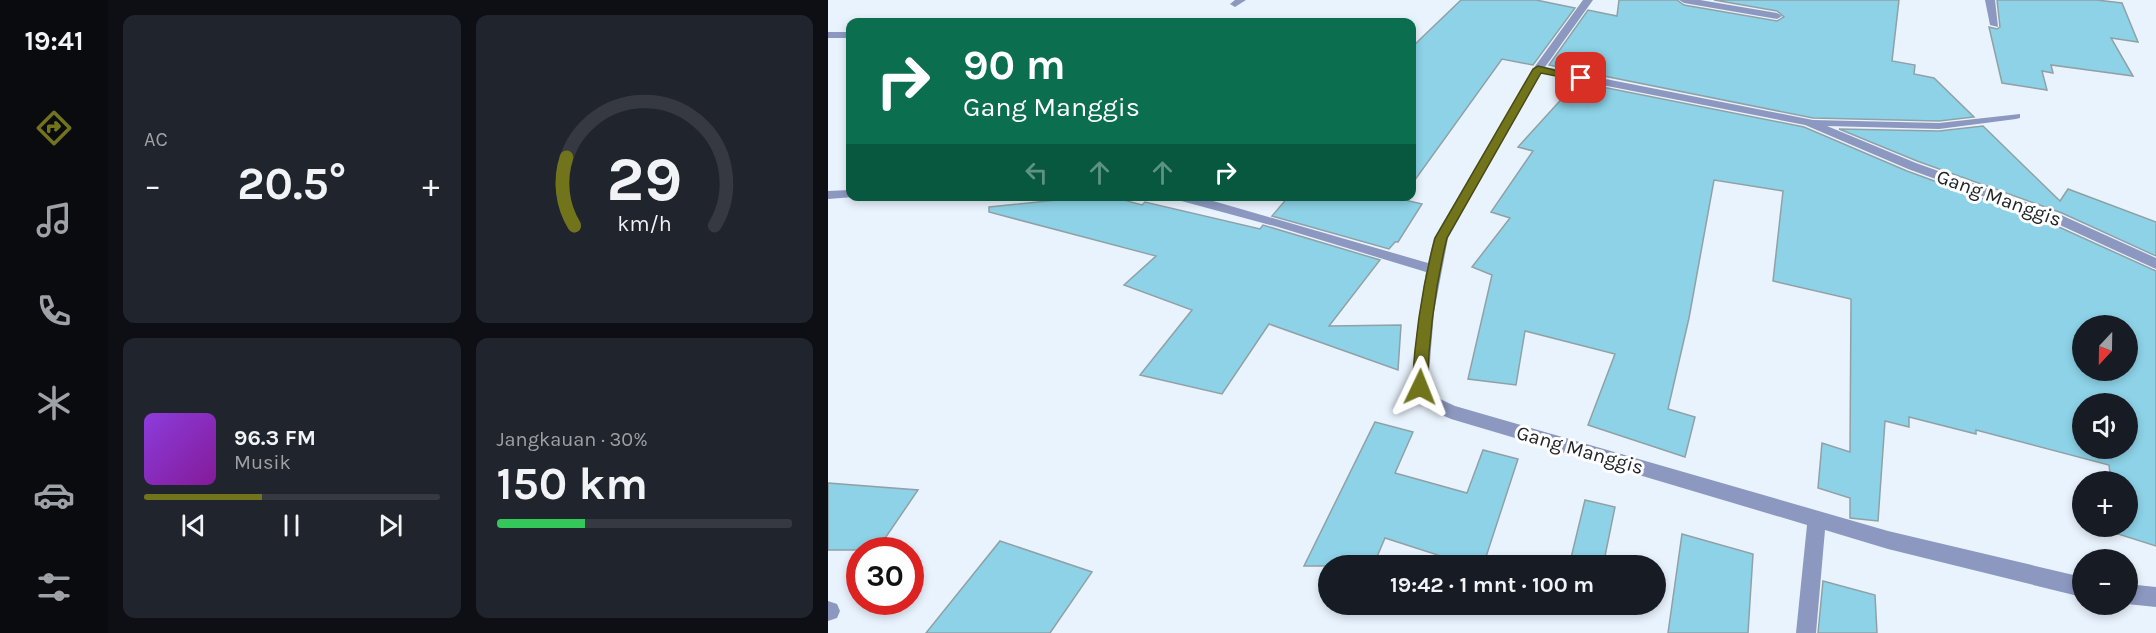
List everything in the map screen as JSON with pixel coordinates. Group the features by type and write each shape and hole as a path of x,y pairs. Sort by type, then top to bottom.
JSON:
{"street":[{"name":"Gang Manggis","path":"1588,0 1538,69 1441,238 1433,269 1421,349 1420,387 1434,404 1451,412 1817,520 1888,540 2072,585"},
{"path":"1684,0 1777,16"},
{"path":"1990,0 1995,25"},
{"path":"828,35 846,35"},
{"name":"Gang Manggis","path":"1538,69 1808,122 1939,126 2016,116"},
{"name":"Gang Manggis","path":"1808,122 1912,166 2056,218 2156,264"},
{"path":"828,195 846,194"},
{"path":"1198,201 1433,269"},
{"path":"1806,633 1817,520"},
{"path":"2138,595 2156,597"}],"building":[{"path":"1461,0 1536,0 1575,8 1533,65 1502,59 1416,178 1416,43"},
{"path":"1619,0 1677,0 1684,5 1777,21 1784,17 1777,11 1714,0 1899,0 1892,61 1915,65 1914,74 1934,78 1974,117 1939,121 1813,118 1549,65 1588,10 1617,16"},
{"path":"1997,0 2097,0 2122,3 2138,42 2111,38 2133,76 2051,65 2053,73 2042,71 2047,90 2002,83 1989,27 1997,29 2000,27"},
{"path":"1577,82 1804,127 1907,171 2050,223 2156,271 2156,546 2128,537 2138,537 2138,471 2110,471 2109,465 2086,459 2138,459 2138,393 2072,393 2072,455 1976,430 1976,434 1909,417 1909,427 1885,421 1878,521 1850,518 1850,498 1818,488 1822,443 1850,452 1851,299 1773,281 1783,191 1714,180 1689,318 1668,409 1695,417 1685,457 1588,425 1615,354 1525,331 1516,385 1468,379 1492,275 1472,267 1510,218 1491,212 1533,151 1518,147"},
{"path":"1983,126 2060,201 2068,189 2156,222 2156,256 2062,213 1917,161 1839,129 1939,131"},
{"path":"1047,201 1127,201 1142,205 1145,202 1260,229 1263,225 1380,260 1329,326 1401,325 1398,370 1269,324 1222,394 1140,375 1192,310 1124,285 1156,256 989,212 989,207"},
{"path":"1285,201 1409,201 1422,204 1398,242 1395,242 1389,249 1272,216"},
{"path":"1375,422 1413,432 1395,473 1467,493 1483,450 1518,459 1487,555 1438,555 1385,538 1378,555 1318,555 1318,566 1304,566"},
{"path":"828,483 918,490 886,537 846,537 846,550 828,550"},
{"path":"1585,500 1615,507 1605,555 1572,555"},
{"path":"1682,534 1753,554 1748,633 1668,633"},
{"path":"1000,541 1092,572 1050,633 926,633"},
{"path":"1823,581 1875,595 1877,633 1818,633"}],"route":[{"path":"1420,387 1421,349 1433,269 1441,238 1538,69 1581,78"}]}
